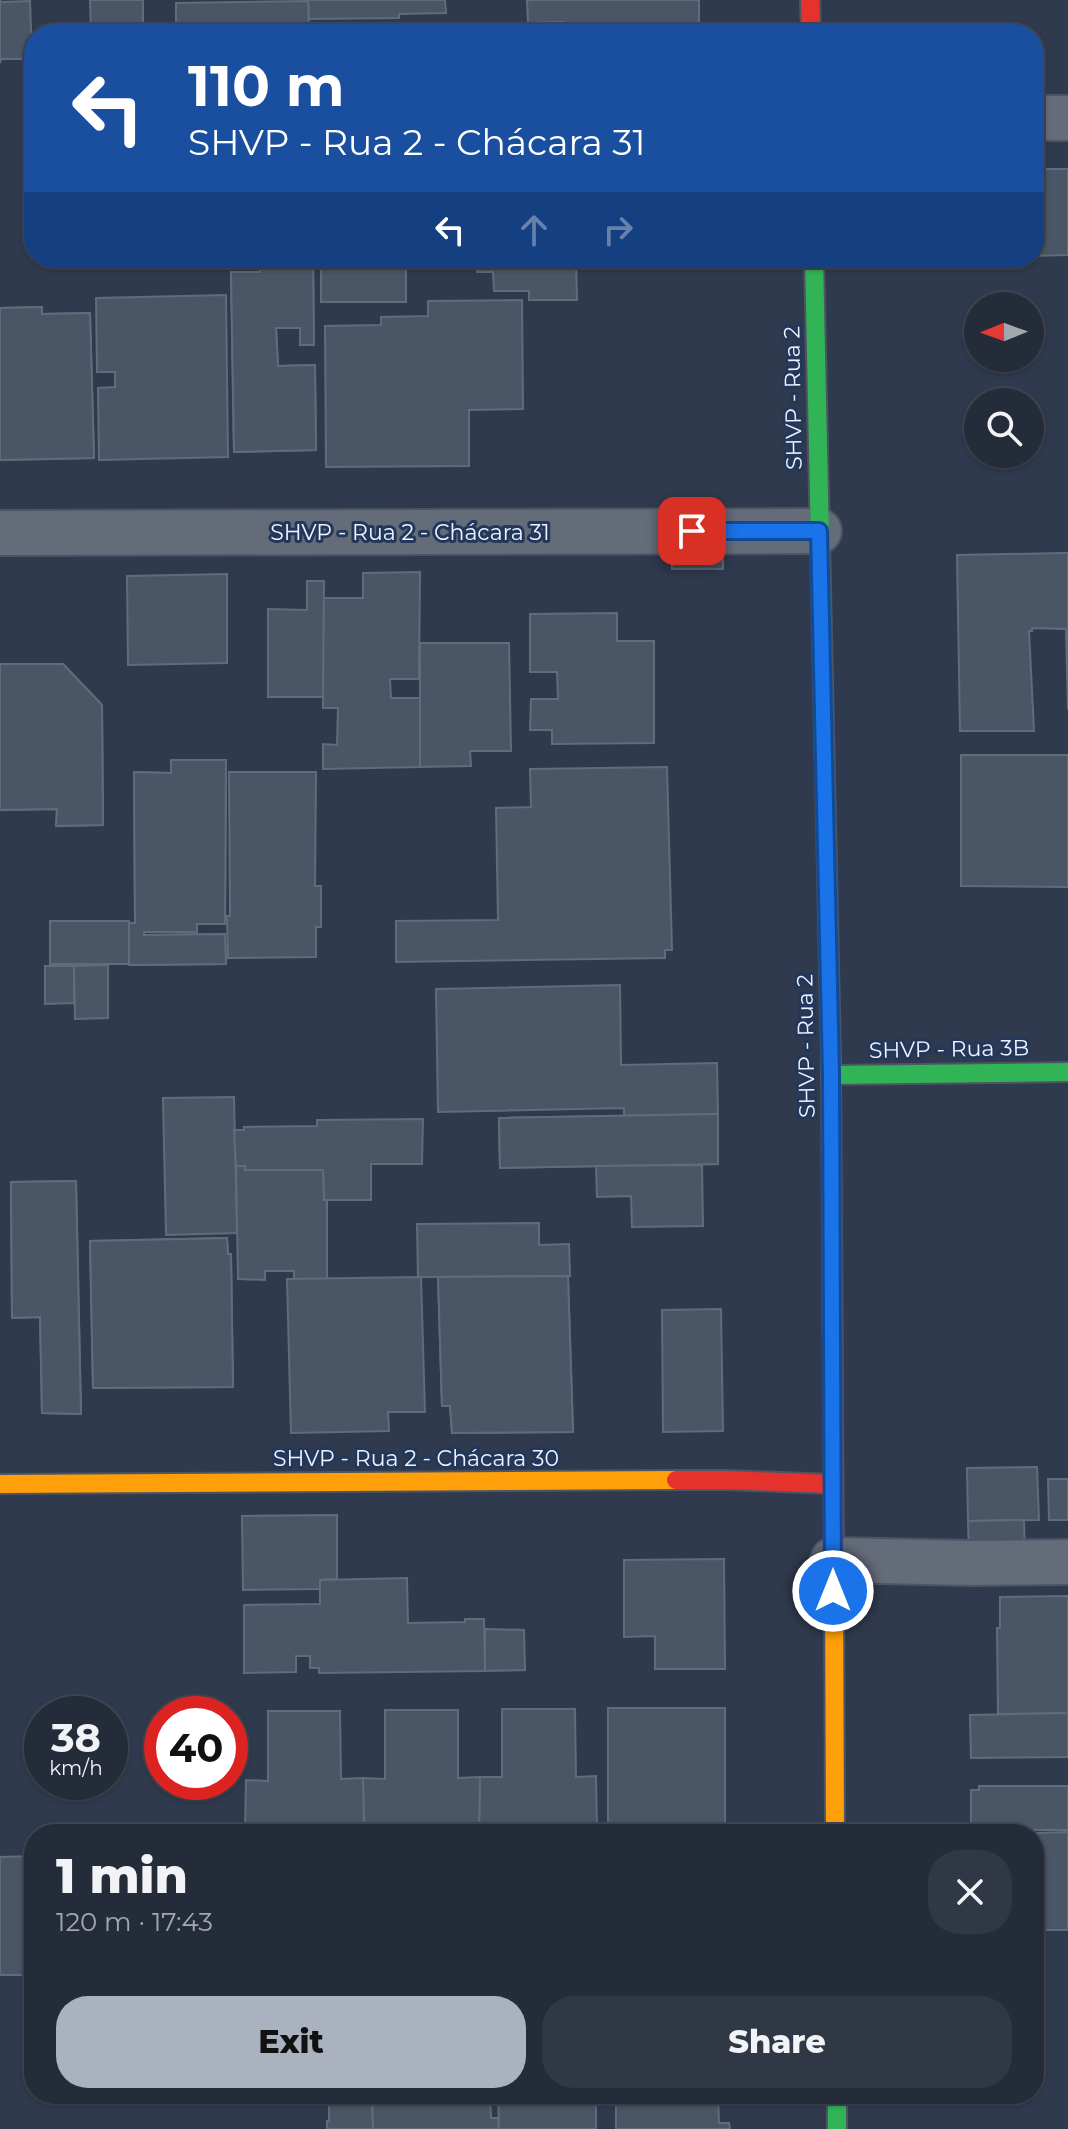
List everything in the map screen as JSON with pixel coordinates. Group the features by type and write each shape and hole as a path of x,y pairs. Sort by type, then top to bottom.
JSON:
{"street":[{"path":"810,0 811,24"},
{"path":"1044,118 1068,118"},
{"name":"SHVP - Rua 2","path":"814,268 831,1075 835,1824"},
{"name":"SHVP - Rua 2 - Chácara 31","path":"0,533 819,531"},
{"name":"SHVP - Rua 3B","path":"831,1075 1068,1072"},
{"name":"SHVP - Rua 2 - Chácara 30","path":"0,1484 727,1480 833,1484"},
{"path":"833,1560 1068,1562"},
{"path":"837,2104 837,2129"}],"building":[{"path":"0,0 30,1 31,24 24,24 24,59 1,59 0,63"},
{"path":"90,0 143,0 143,24 91,24"},
{"path":"308,0 445,0 446,13 399,14 399,18 309,19"},
{"path":"527,0 699,0 699,24 528,23"},
{"path":"308,1 309,24 176,24 176,3"},
{"path":"1044,169 1068,169 1068,255 1044,256"},
{"path":"260,268 313,268 314,345 300,345 300,328 276,328 278,366 315,365 316,450 234,452 231,272 260,272"},
{"path":"260,268 313,268 314,345 300,345 300,328 276,328 278,366 315,365 316,450 234,452 231,272 260,272"},
{"path":"321,268 406,268 406,302 321,302"},
{"path":"477,268 576,268 577,300 529,300 529,291 494,291 493,272 477,272"},
{"path":"226,295 228,457 99,460 98,388 115,387 115,372 97,372 96,298"},
{"path":"522,300 523,409 469,410 469,466 326,467 325,326 381,325 381,317 428,316 428,301"},
{"path":"42,307 42,314 90,313 94,458 0,460 0,308"},
{"path":"42,307 42,314 90,313 94,458 0,460 0,308"},
{"path":"672,537 723,537 723,569 672,569"},
{"path":"1068,553 1068,710 1066,629 1032,628 1029,631 1034,731 960,731 957,555"},
{"path":"420,572 419,679 390,679 391,698 420,698 420,767 323,769 323,744 337,745 338,708 323,708 323,598 363,598 363,573"},
{"path":"227,574 227,663 128,665 127,576"},
{"path":"307,581 324,581 323,697 268,697 268,609 307,610"},
{"path":"617,613 617,641 654,641 654,743 552,744 552,730 530,730 531,699 558,699 557,672 530,672 530,614"},
{"path":"420,643 509,643 511,751 470,751 471,766 420,767"},
{"path":"0,664 63,664 102,705 103,825 56,826 57,809 0,810"},
{"path":"0,664 63,664 102,705 103,825 56,826 57,809 0,810"},
{"path":"961,755 1068,755 1068,887 961,886"},
{"path":"171,760 226,760 225,924 197,924 197,932 144,932 144,935 225,934 226,964 129,965 129,923 135,923 134,772 171,773"},
{"path":"171,760 226,760 225,924 197,924 197,932 144,932 144,935 225,934 226,964 129,965 129,923 135,923 134,772 171,773"},
{"path":"667,767 672,950 665,950 665,958 396,962 396,921 498,920 496,808 531,807 530,769"},
{"path":"229,772 316,772 315,886 321,886 321,927 316,927 316,957 228,958"},
{"path":"50,921 129,921 129,964 50,964"},
{"path":"108,965 108,1018 75,1019 74,966"},
{"path":"45,966 74,966 74,1003 45,1004"},
{"path":"620,985 621,1065 717,1063 718,1114 624,1116 624,1108 438,1112 436,989"},
{"path":"234,1097 237,1233 166,1235 163,1098"},
{"path":"718,1114 718,1164 500,1168 499,1118"},
{"path":"718,1114 718,1164 500,1168 499,1118"},
{"path":"423,1119 422,1164 371,1164 371,1200 324,1200 323,1170 245,1170 245,1166 236,1166 234,1130 244,1130 244,1127 317,1126 317,1120"},
{"path":"702,1165 703,1226 632,1227 631,1196 597,1197 596,1166"},
{"path":"236,1166 245,1166 245,1170 323,1170 324,1200 327,1200 327,1279 294,1279 294,1271 265,1271 265,1280 238,1279"},
{"path":"76,1181 81,1414 42,1413 40,1317 12,1318 11,1182"},
{"path":"76,1181 81,1414 42,1413 40,1317 12,1318 11,1182"},
{"path":"539,1223 539,1245 569,1244 570,1276 418,1277 417,1224"},
{"path":"227,1238 228,1254 231,1254 233,1387 93,1388 90,1241"},
{"path":"227,1238 228,1254 231,1254 233,1387 93,1388 90,1241"},
{"path":"568,1276 573,1432 452,1433 450,1406 442,1406 438,1277"},
{"path":"568,1276 573,1432 452,1433 450,1406 442,1406 438,1277"},
{"path":"421,1277 425,1412 388,1412 389,1431 291,1433 287,1279"},
{"path":"721,1309 723,1431 663,1432 662,1310"},
{"path":"1037,1467 1039,1520 968,1521 967,1468"},
{"path":"1048,1479 1068,1479 1068,1520 1049,1520"},
{"path":"337,1515 337,1579 320,1580 320,1589 243,1590 242,1516"},
{"path":"1024,1520 1025,1558 969,1559 968,1521"},
{"path":"724,1559 725,1669 655,1669 655,1636 624,1637 624,1560"},
{"path":"407,1578 408,1623 484,1619 485,1671 319,1673 319,1668 310,1668 310,1656 296,1656 296,1672 244,1673 244,1605 320,1604 320,1580"},
{"path":"1068,1596 1068,1713 998,1714 997,1628 1000,1628 1000,1597"},
{"path":"485,1629 524,1630 525,1670 485,1671"},
{"path":"608,1708 725,1708 725,1824 608,1824"},
{"path":"502,1709 575,1709 576,1777 596,1776 597,1824 479,1824 480,1777 502,1777"},
{"path":"385,1710 458,1710 458,1778 480,1777 479,1824 364,1824 363,1778 385,1779"},
{"path":"268,1711 340,1711 341,1779 363,1778 364,1824 245,1824 248,1780 268,1781"},
{"path":"1068,1713 1068,1757 971,1758 970,1715"},
{"path":"979,1786 1068,1786 1068,1830 1044,1830 1044,1824 971,1824 971,1790 979,1790"},
{"path":"1068,1832 1068,1930 1044,1930 1044,1833"},
{"path":"24,1856 24,1975 0,1975 0,1857"},
{"path":"329,2104 372,2104 373,2129 327,2129"},
{"path":"372,2104 490,2104 491,2118 498,2118 499,2129 373,2129"},
{"path":"498,2104 596,2104 596,2129 499,2129"},
{"path":"616,2104 718,2104 719,2123 729,2123 730,2129 616,2129"}],"traffic: fast":[{"path":"814,268 831,1059"},
{"path":"831,1075 1068,1072"},
{"path":"837,2104 837,2129"}],"traffic: slow":[{"path":"0,1484 676,1480"},
{"path":"834,1584 835,1824"}],"traffic: jam":[{"path":"810,0 811,24"},
{"path":"831,1059 834,1584"},
{"path":"676,1480 833,1484"}],"route":[{"path":"692,531 819,531 831,1075 833,1591"}]}
